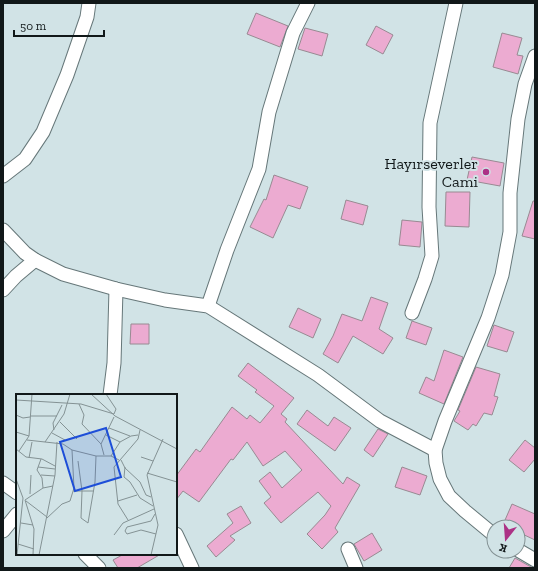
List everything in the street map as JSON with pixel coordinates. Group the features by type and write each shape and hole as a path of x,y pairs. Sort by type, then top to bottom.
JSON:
{"street":[{"path":"3,176 25,159 43,132 72,60 87,17 88,3"},
{"path":"208,306 227,250 259,169 269,112 293,33 308,3"},
{"path":"412,313 432,256 429,207 430,123 456,3"},
{"path":"486,528 449,496 440,479 435,450 445,421 488,318 502,275 510,232 510,193 518,119 525,84 535,56"},
{"path":"3,230 25,253 35,260 63,274 116,289 165,300 208,306 318,375 380,421 435,450"},
{"path":"3,290 16,276 35,260"},
{"path":"110,394 114,363 116,289"},
{"path":"3,483 16,492"},
{"path":"3,530 16,515"},
{"path":"177,536 192,568"},
{"path":"348,550 356,568"},
{"path":"85,555 99,568"},
{"path":"526,555 535,560"}],"building":[{"path":"256,13 288,26 280,47 247,34"},
{"path":"376,26 393,35 383,54 366,45"},
{"path":"305,28 328,34 322,56 298,49"},
{"path":"502,33 522,38 517,55 523,56 518,74 493,67"},
{"name":"Hayırseverler Cami","path":"472,157 504,163 500,186 467,180"},
{"path":"274,175 308,187 300,209 288,205 273,238 250,227 264,199 266,200"},
{"path":"446,192 470,192 469,227 445,226"},
{"path":"346,200 368,206 363,225 341,219"},
{"path":"533,201 535,201 535,239 522,236"},
{"path":"402,220 422,222 420,247 399,245"},
{"path":"371,297 388,303 379,329 393,338 383,354 353,336 338,363 323,354 333,336 342,314 362,321"},
{"path":"298,308 321,319 313,338 289,327"},
{"path":"412,321 432,328 426,345 406,338"},
{"path":"131,324 149,324 149,344 130,344"},
{"path":"494,325 514,332 507,352 487,346"},
{"path":"444,350 463,357 444,404 419,393 426,377 434,381"},
{"path":"248,363 294,398 281,414 287,419 285,422 343,484 347,477 360,485 335,528 338,532 322,549 307,534 325,515 331,506 318,492 281,523 264,503 271,497 259,481 270,472 282,488 302,470 285,451 263,466 247,442 233,460 231,459 199,502 183,491 177,499 177,475 196,449 200,452 232,407 247,419 250,415 260,423 274,406 255,392 257,390 238,376"},
{"path":"476,367 500,374 494,396 498,397 492,415 484,413 476,426 473,424 468,430 454,421 460,411 458,410"},
{"path":"307,410 328,426 334,417 351,428 335,451 297,424"},
{"path":"378,429 388,434 373,457 364,450"},
{"path":"525,440 535,448 535,459 524,472 509,460"},
{"path":"402,467 427,476 420,495 395,487"},
{"path":"512,504 535,514 535,540 526,536 526,519 505,519"},
{"path":"241,506 251,523 230,536 235,540 216,557 207,546 233,523 227,514"},
{"path":"372,533 382,550 364,561 354,544"},
{"path":"122,555 159,555 137,568 118,568 113,560"},
{"path":"514,559 517,559 535,568 509,568"}],"place":[{"name":"Hayırseverler Cami","path":"486,172"}]}
